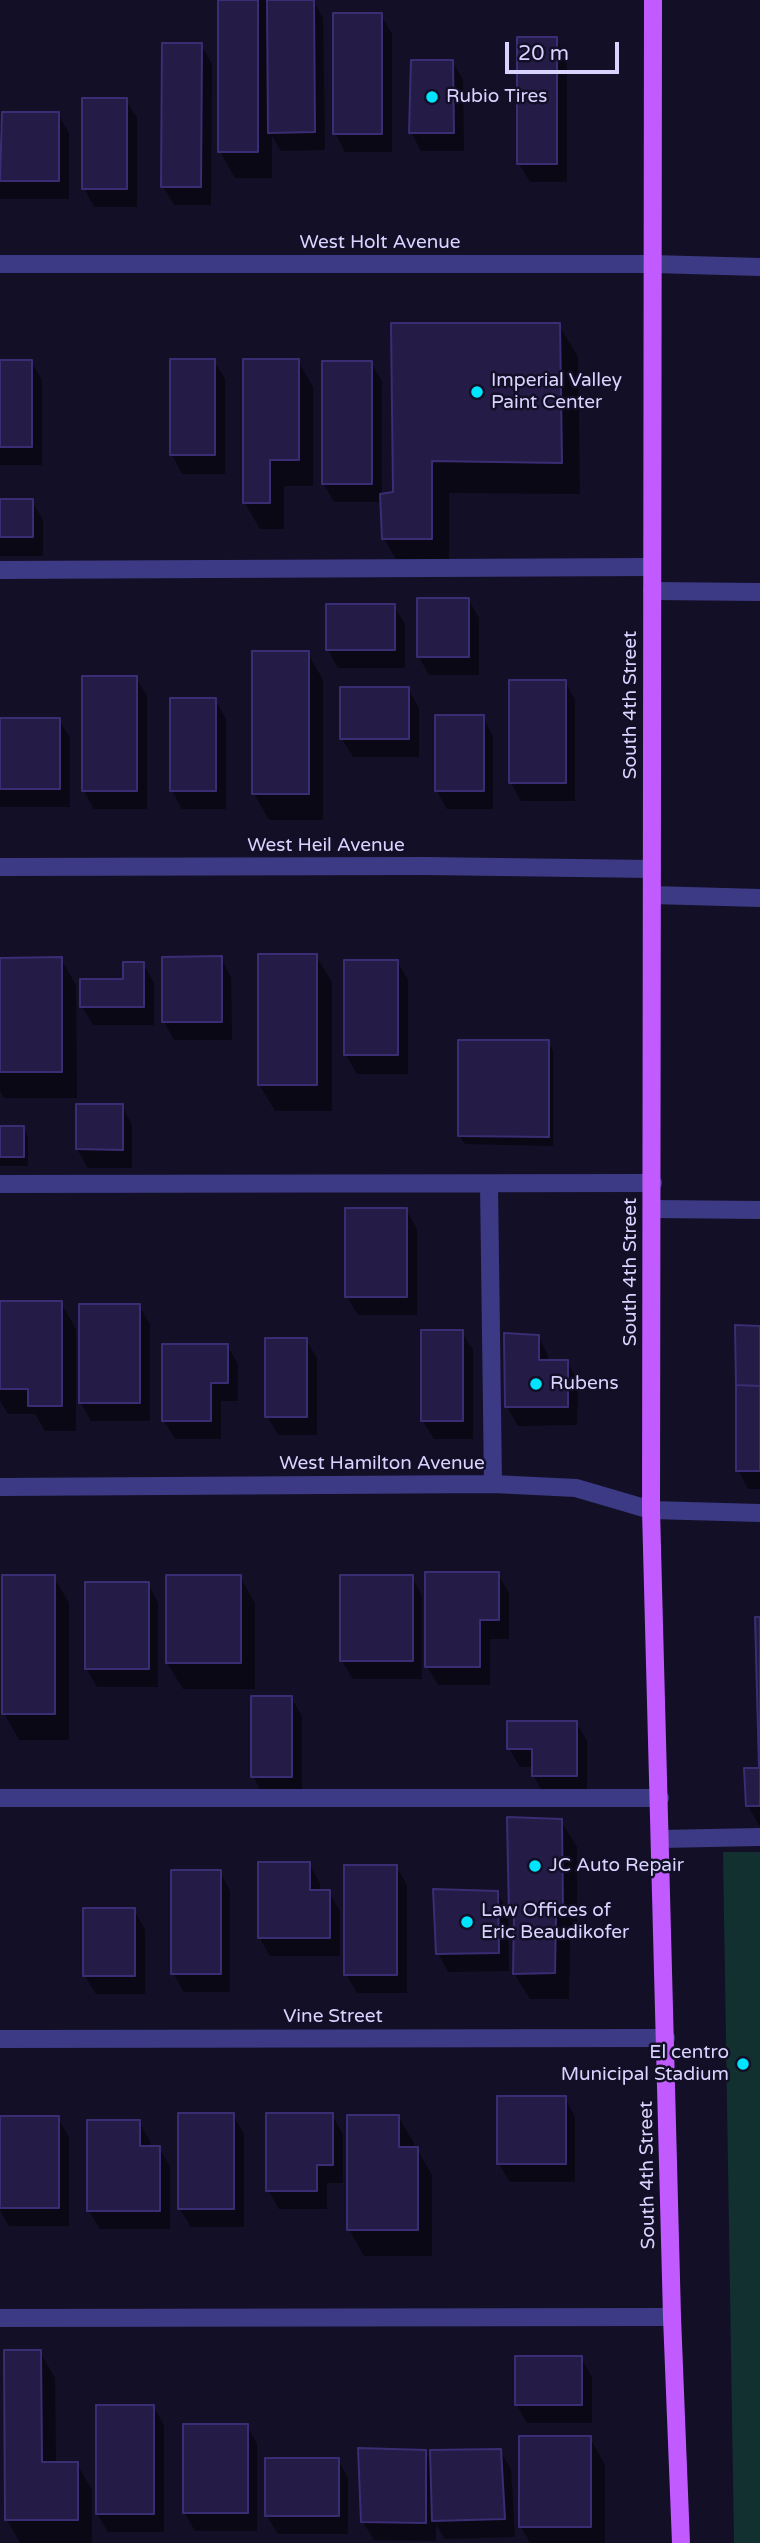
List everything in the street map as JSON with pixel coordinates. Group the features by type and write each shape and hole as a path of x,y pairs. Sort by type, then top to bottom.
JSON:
{"main road":[{"name":"South 4th Street","path":"653,0 651,1510 672,2318 681,2543"}],"street":[{"name":"West Holt Avenue","path":"0,264 653,264 760,267"},
{"path":"0,570 652,567"},
{"path":"652,591 760,592"},
{"name":"West Heil Avenue","path":"0,867 425,866 652,869"},
{"path":"652,895 760,898"},
{"path":"0,1184 653,1183"},
{"path":"489,1184 493,1485"},
{"path":"653,1209 760,1210"},
{"name":"West Hamilton Avenue","path":"0,1487 493,1485 576,1488 651,1510 760,1513"},
{"path":"0,1798 660,1798"},
{"path":"661,1839 760,1837"},
{"name":"Vine Street","path":"0,2039 666,2038"},
{"path":"0,2318 672,2318"}],"green space":[{"name":"El centro Municipal Stadium","path":"723,1852 760,1852 760,2543 734,2543"}],"building":[{"path":"218,0 258,0 258,152 218,152"},
{"path":"267,0 314,0 315,132 268,133"},
{"path":"333,13 382,13 382,134 333,134"},
{"path":"517,37 557,37 557,164 517,164"},
{"path":"162,43 202,43 201,187 161,187"},
{"name":"Rubio Tires","path":"411,60 453,60 454,133 409,133"},
{"path":"82,98 127,98 127,189 82,189"},
{"path":"2,112 59,112 59,181 0,181"},
{"name":"Imperial Valley Paint Center","path":"391,323 560,323 562,463 432,461 432,539 382,539 380,494 393,492"},
{"path":"170,359 215,359 215,455 170,455"},
{"path":"243,359 299,359 299,460 270,460 270,503 243,503"},
{"path":"0,360 32,360 32,447 0,447"},
{"path":"322,361 372,361 372,484 322,484"},
{"path":"0,499 33,499 33,537 0,537"},
{"path":"417,598 469,598 469,657 417,657"},
{"path":"326,604 395,604 395,650 326,650"},
{"path":"252,651 309,651 309,794 252,794"},
{"path":"82,676 137,676 137,791 82,791"},
{"path":"509,680 566,680 566,783 509,783"},
{"path":"340,687 409,687 409,739 340,739"},
{"path":"170,698 216,698 216,791 170,791"},
{"path":"435,715 484,715 484,791 435,791"},
{"path":"0,718 60,718 60,789 0,789"},
{"path":"258,954 317,954 317,1085 258,1085"},
{"path":"222,956 222,1022 162,1022 162,957"},
{"path":"62,957 62,1072 0,1072 0,958"},
{"path":"344,960 398,960 398,1055 344,1055"},
{"path":"123,962 144,962 144,1007 80,1007 80,979 123,979"},
{"path":"458,1040 549,1040 549,1137 458,1136"},
{"path":"76,1104 123,1104 123,1150 76,1149"},
{"path":"0,1126 24,1126 24,1157 0,1157"},
{"path":"345,1208 407,1208 407,1297 345,1297"},
{"path":"0,1301 62,1301 62,1406 28,1406 28,1389 0,1389"},
{"path":"79,1304 140,1304 140,1403 79,1403"},
{"path":"735,1325 760,1326 760,1386 736,1385"},
{"path":"421,1330 463,1330 463,1421 421,1421"},
{"name":"Rubens","path":"504,1333 539,1335 539,1360 568,1360 568,1407 505,1407"},
{"path":"265,1338 307,1338 307,1417 265,1417"},
{"path":"162,1344 228,1344 228,1383 211,1383 211,1421 162,1421"},
{"path":"736,1385 760,1386 760,1471 736,1471"},
{"path":"425,1572 499,1572 499,1620 480,1620 480,1667 425,1667"},
{"path":"2,1575 55,1575 55,1714 2,1714"},
{"path":"166,1575 241,1575 241,1663 166,1663"},
{"path":"340,1575 413,1575 413,1661 340,1661"},
{"path":"85,1582 149,1582 149,1669 85,1669"},
{"path":"755,1617 760,1617 760,1806 746,1806 744,1768 759,1768"},
{"path":"251,1696 292,1696 292,1777 251,1777"},
{"path":"507,1721 577,1721 577,1776 532,1776 532,1749 507,1749"},
{"name":"JC Auto Repair","path":"507,1817 562,1819 563,1914 556,1914 555,1973 513,1974 514,1915 509,1914"},
{"path":"258,1862 310,1862 310,1890 330,1890 330,1938 258,1938"},
{"path":"344,1865 397,1865 397,1975 344,1975"},
{"path":"171,1870 221,1870 221,1974 171,1974"},
{"name":"Law Offices of Eric Beaudikofer","path":"433,1889 498,1891 499,1953 436,1954"},
{"path":"83,1908 135,1908 135,1976 83,1976"},
{"path":"497,2096 566,2096 566,2164 497,2164"},
{"path":"178,2113 234,2113 234,2209 178,2209"},
{"path":"266,2113 333,2113 333,2165 317,2165 317,2191 266,2191"},
{"path":"347,2115 399,2115 399,2147 418,2147 418,2230 347,2230"},
{"path":"0,2116 59,2116 59,2208 0,2208"},
{"path":"87,2120 140,2120 140,2146 160,2146 160,2211 87,2211"},
{"path":"4,2350 41,2350 42,2462 78,2462 78,2520 5,2520"},
{"path":"515,2356 582,2356 582,2405 515,2405"},
{"path":"96,2405 154,2405 154,2514 96,2514"},
{"path":"183,2424 248,2424 248,2513 183,2513"},
{"path":"519,2436 591,2436 591,2527 519,2527"},
{"path":"358,2448 426,2450 426,2523 361,2522"},
{"path":"501,2449 505,2519 432,2521 430,2450"},
{"path":"265,2458 339,2458 339,2516 265,2516"}],"place":[{"name":"Rubio Tires","path":"432,97"},
{"name":"Imperial Valley Paint Center","path":"477,392"},
{"name":"Rubens","path":"536,1384"},
{"name":"JC Auto Repair","path":"535,1866"},
{"name":"Law Offices of Eric Beaudikofer","path":"467,1922"},
{"name":"El centro Municipal Stadium","path":"743,2064"}]}
